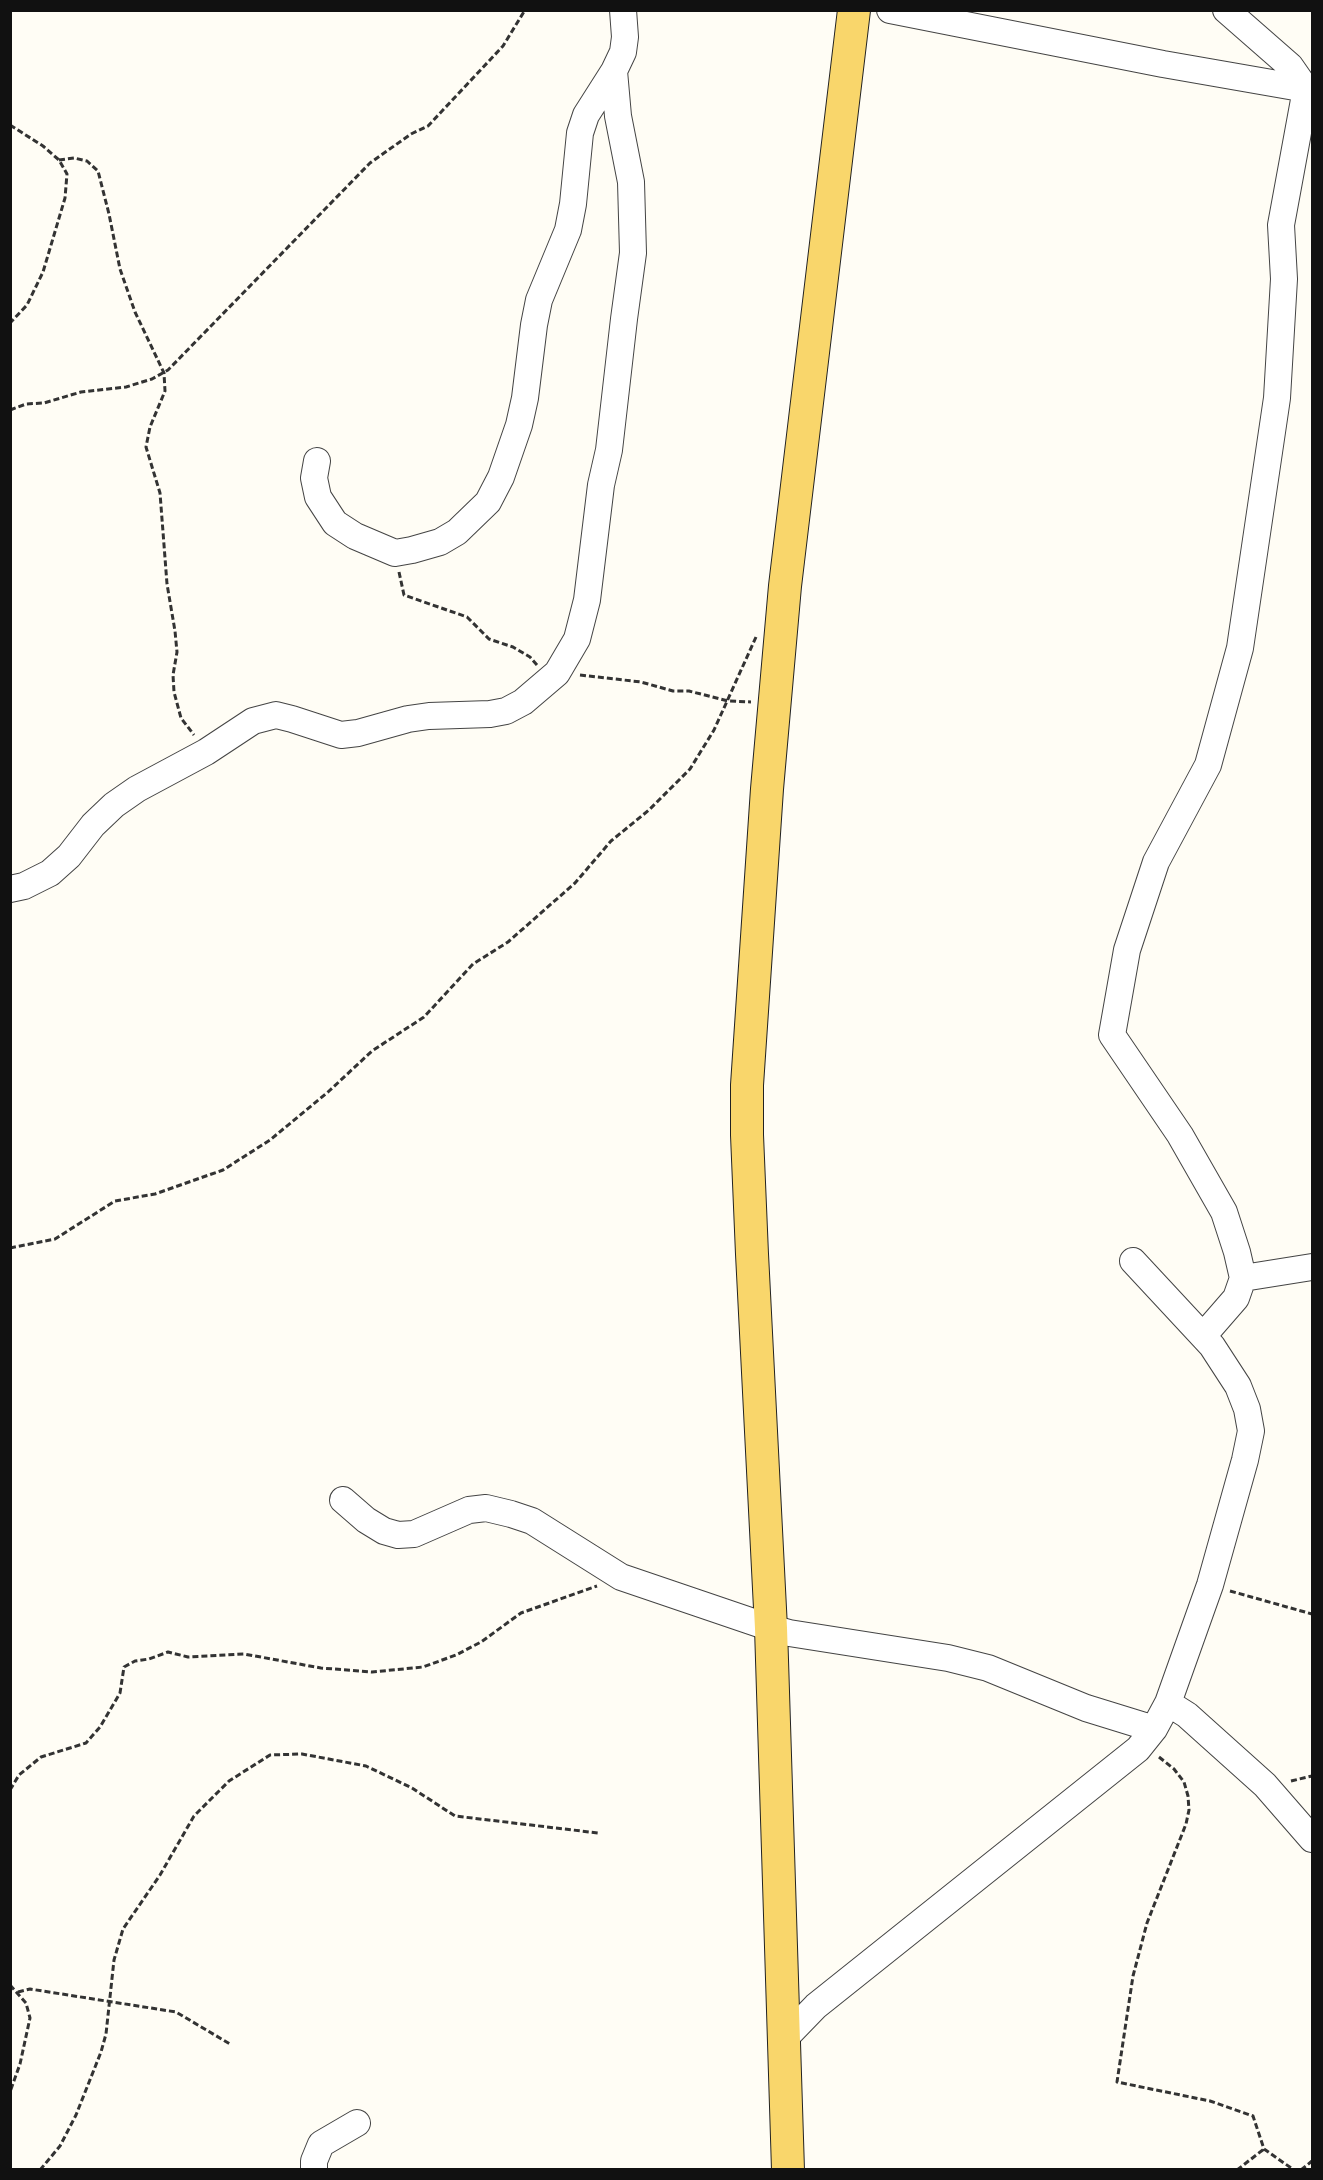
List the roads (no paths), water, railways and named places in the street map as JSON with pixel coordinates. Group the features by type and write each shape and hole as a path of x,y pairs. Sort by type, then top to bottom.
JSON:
{"main road":[{"path":"788,2169 771,1628 759,1415 747,1115 759,882 785,586 854,10"}],"street":[{"path":"317,461 314,478 318,497 335,523 355,536 395,553 440,542 458,532 489,502 501,477 519,425 539,300 568,230 580,133 586,114 614,71 623,52 625,21 623,10"},
{"path":"890,10 1163,64 1309,89"},
{"path":"1226,10 1290,66 1309,89"},
{"path":"10,889 24,886 50,873 69,856 93,825 129,795 206,752 253,721 276,715 292,718 341,735 429,716 490,714 506,711 523,702 557,673 577,639 587,600 601,485 609,450 633,253 631,182 618,117 614,71"},
{"path":"1203,1336 1236,1298 1243,1278 1224,1212 1180,1135 1112,1035 1127,950 1156,862 1208,765 1240,648 1277,398 1284,279 1281,225 1309,89"},
{"path":"784,2039 816,2006 1138,1749 1154,1729 1168,1703 1210,1585 1251,1431 1247,1409 1238,1386 1212,1346 1133,1261"},
{"path":"1243,1278 1312,1267"},
{"path":"343,1500 366,1520 384,1531 398,1535 414,1534 469,1510 486,1508 511,1514 532,1521 621,1577 771,1628 789,1633 948,1658 988,1668 1086,1708 1154,1729"},
{"path":"1168,1703 1187,1715 1265,1785 1312,1839"},
{"path":"314,2169 314,2161 321,2144 357,2123"}]}
